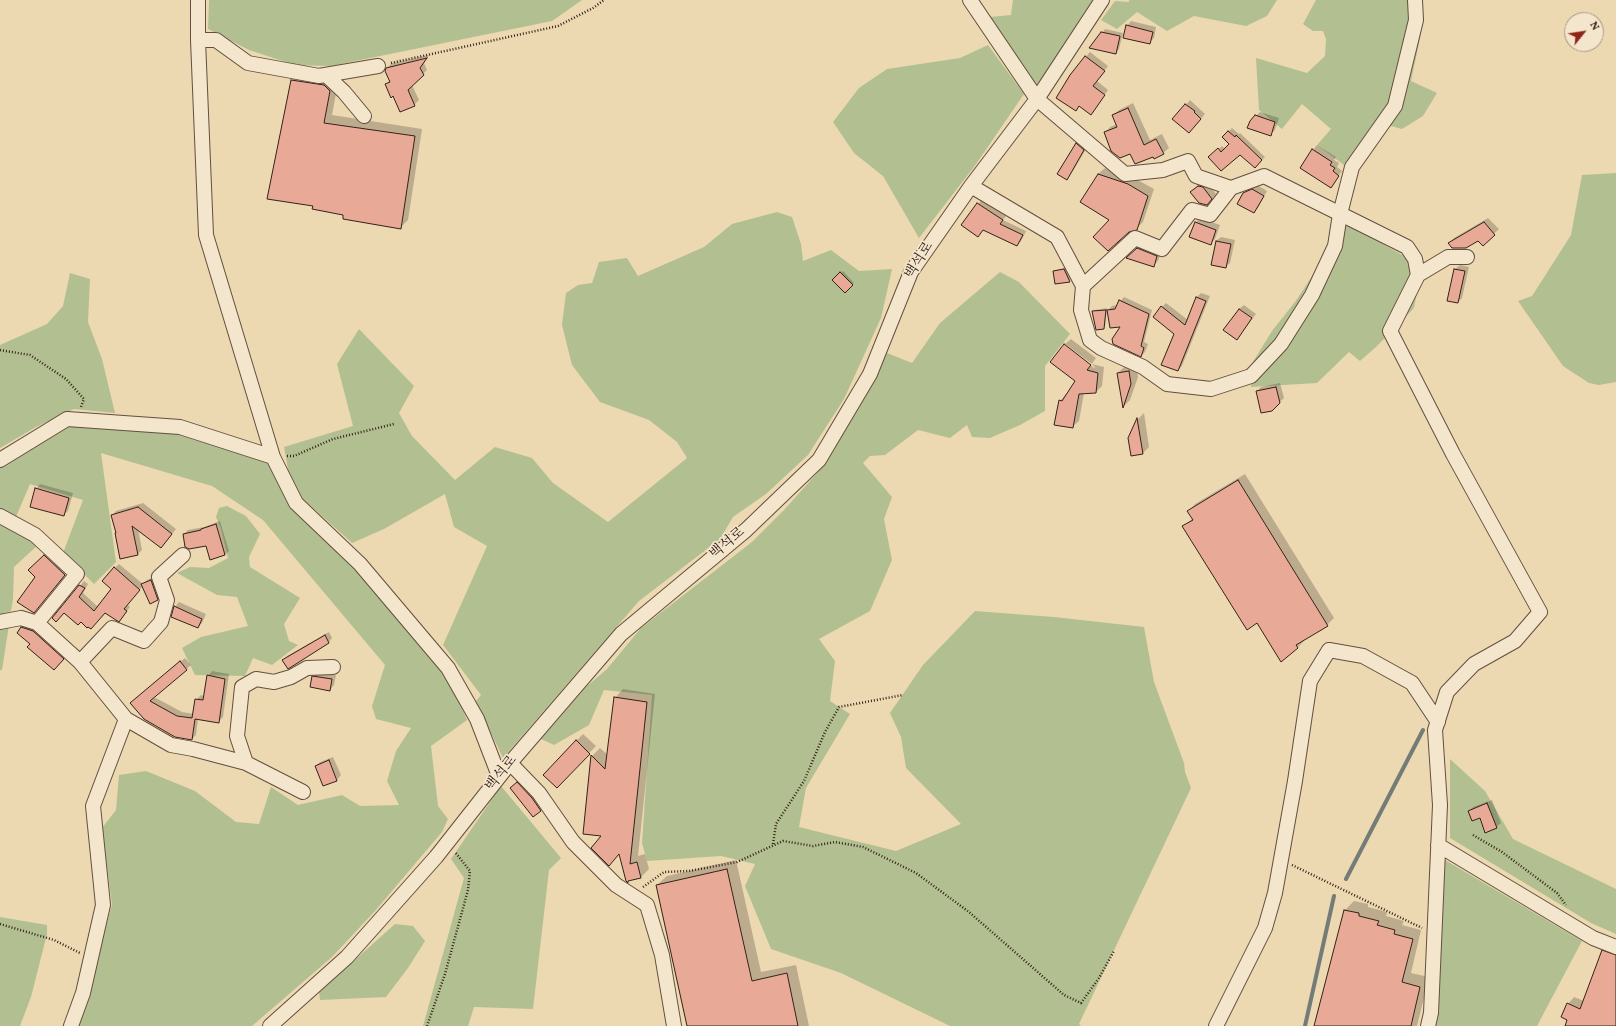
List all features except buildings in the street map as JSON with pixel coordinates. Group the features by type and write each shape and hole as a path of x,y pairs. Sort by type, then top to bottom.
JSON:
{"street":[{"path":"198,0 198,40 206,235 273,457 296,503 360,564 448,668 477,719 499,776"},
{"path":"970,0 1037,99 1125,174 1163,170 1188,161 1196,176 1231,188"},
{"name":"백석로","path":"270,1026 347,958 446,844 499,776 621,634 746,530 819,460 870,374 911,272 971,186 1037,99 1102,0"},
{"path":"971,186 1057,238 1082,286 1081,310 1090,340 1101,348 1143,367 1167,384 1211,389 1251,376 1281,344 1312,295 1335,246 1340,214 1352,167 1395,106 1416,20 1415,0"},
{"path":"198,40 216,40 248,64 319,76 378,66"},
{"path":"326,75 344,92 364,116"},
{"path":"1082,286 1135,238 1162,249 1192,210 1210,215 1231,188 1264,176 1407,248 1415,259 1418,275"},
{"path":"1428,1026 1431,1013 1440,804 1435,730 1447,692 1474,664 1515,641 1540,612 1453,454 1390,331 1418,275 1448,257 1467,257"},
{"path":"0,460 67,419 180,427 273,457"},
{"path":"0,516 35,534 77,574 37,623"},
{"path":"80,662 112,628 144,641 161,622 167,600 159,577 183,555"},
{"path":"0,622 21,618 37,623 80,662 126,719 171,745 193,749 246,763 303,792"},
{"path":"1216,1026 1265,928 1275,893 1295,781 1310,681 1329,650 1364,656 1412,683 1438,722"},
{"path":"246,763 237,736 242,686 256,679 274,682 291,678 307,668 333,667"},
{"path":"71,1026 83,993 103,905 93,806 126,719"},
{"path":"510,763 539,793 573,842 616,885 647,905 662,954 674,1026"},
{"path":"1438,845 1593,938 1616,947"}],"path":[{"path":"378,66 558,26 593,8 604,0"},
{"path":"0,350 30,355 66,379 84,399 77,419"},
{"path":"273,457 294,456 333,439 394,424"},
{"path":"773,845 776,824 804,782 824,732 839,706 903,695"},
{"path":"1473,835 1502,852 1557,893 1570,910"},
{"path":"631,895 664,872 689,871 737,862 783,840 813,846 835,842 864,847 916,873 969,912 1064,995 1081,1003 1099,978 1114,951"},
{"path":"427,1026 444,974 468,890 470,871 463,861 446,844"},
{"path":"1281,859 1434,934"},
{"path":"0,924 54,940 91,958"}],"green space":[{"path":"209,0 582,0 552,21 331,66 295,65 249,50 208,29"},
{"path":"1013,0 1093,0 1078,30 1036,85 990,17 1011,15"},
{"path":"1129,0 1277,0 1267,16 1246,26 1194,16 1167,31 1137,12 1117,29 1101,20 1115,1 1129,2"},
{"path":"1316,0 1412,0 1421,34 1411,81 1437,93 1423,116 1402,129 1380,123 1344,165 1317,145 1331,129 1302,104 1282,129 1259,110 1256,58 1307,73 1325,56 1326,39 1323,31 1313,31 1303,24"},
{"path":"988,45 1024,94 974,167 919,238 883,176 854,153 833,122 859,88 887,69 960,58"},
{"path":"1616,173 1616,382 1599,385 1589,383 1563,366 1518,301 1532,296 1571,235 1582,175"},
{"path":"777,212 792,217 801,244 803,261 831,250 859,271 892,269 881,318 844,399 808,455 766,494 733,517 720,539 639,601 503,758 476,701 481,695 443,645 487,546 454,527 445,494 384,529 352,543 303,499 289,474 284,447 353,426 337,364 359,329 414,386 399,413 412,436 455,480 495,447 532,458 553,483 608,522 687,458 677,442 649,420 600,402 572,365 562,325 566,293 578,285 592,283 599,262 627,258 638,276 704,247 732,224"},
{"path":"1347,224 1422,266 1414,308 1376,347 1360,361 1349,352 1317,383 1251,387 1251,365 1272,331 1295,302"},
{"path":"1000,272 1019,282 1070,334 1045,366 1045,411 1020,425 990,438 972,437 967,425 950,438 918,430 885,455 870,456 863,463 892,497 884,519 892,560 870,611 819,639 835,661 830,701 850,714 806,788 799,827 896,851 961,824 906,768 901,737 890,713 923,665 975,611 1054,617 1144,627 1154,682 1184,763 1185,772 1191,788 1079,1024 1081,1026 950,1026 841,973 771,949 745,886 755,864 721,856 647,861 642,843 652,695 604,690 589,725 554,745 541,739 586,687 607,669 641,628 752,542 784,510 827,462 887,353 912,363 940,323"},
{"path":"70,273 90,279 88,322 102,359 115,413 74,409 36,427 0,448 0,345 47,324 63,306"},
{"path":"71,424 166,430 191,439 269,461 287,502 359,570 429,654 452,685 467,720 431,746 438,806 448,819 442,832 375,911 332,957 252,1026 77,1026 112,905 102,828 116,810 119,775 146,771 195,791 236,822 259,824 271,787 298,805 342,795 360,806 399,805 387,781 396,751 411,728 376,719 372,706 385,665 263,520 212,486 101,453 116,562 94,584 63,553 83,500 30,484 15,519 0,511 0,467"},
{"path":"227,506 246,516 260,534 249,557 250,567 300,598 284,624 289,641 298,645 272,665 253,658 245,676 195,675 182,648 201,637 248,626 237,597 217,595 177,573 190,567 209,568 228,558 221,529 216,517 219,508"},
{"path":"0,520 39,544 14,567 11,611 0,614"},
{"path":"9,625 2,670 0,670 0,628"},
{"path":"1450,759 1485,791 1513,839 1616,889 1616,934 1591,923 1450,838"},
{"path":"501,786 561,858 549,870 533,1009 474,1007 468,1026 423,1026 464,878 451,859"},
{"path":"1445,860 1582,941 1537,1026 1433,1026"},
{"path":"0,917 47,925 47,934 31,997 20,1026 0,1026"},
{"path":"395,924 413,926 425,941 408,968 386,997 320,1000 319,992"}],"waterway":[{"path":"1346,879 1423,730"},
{"path":"1305,1026 1334,896"}]}
